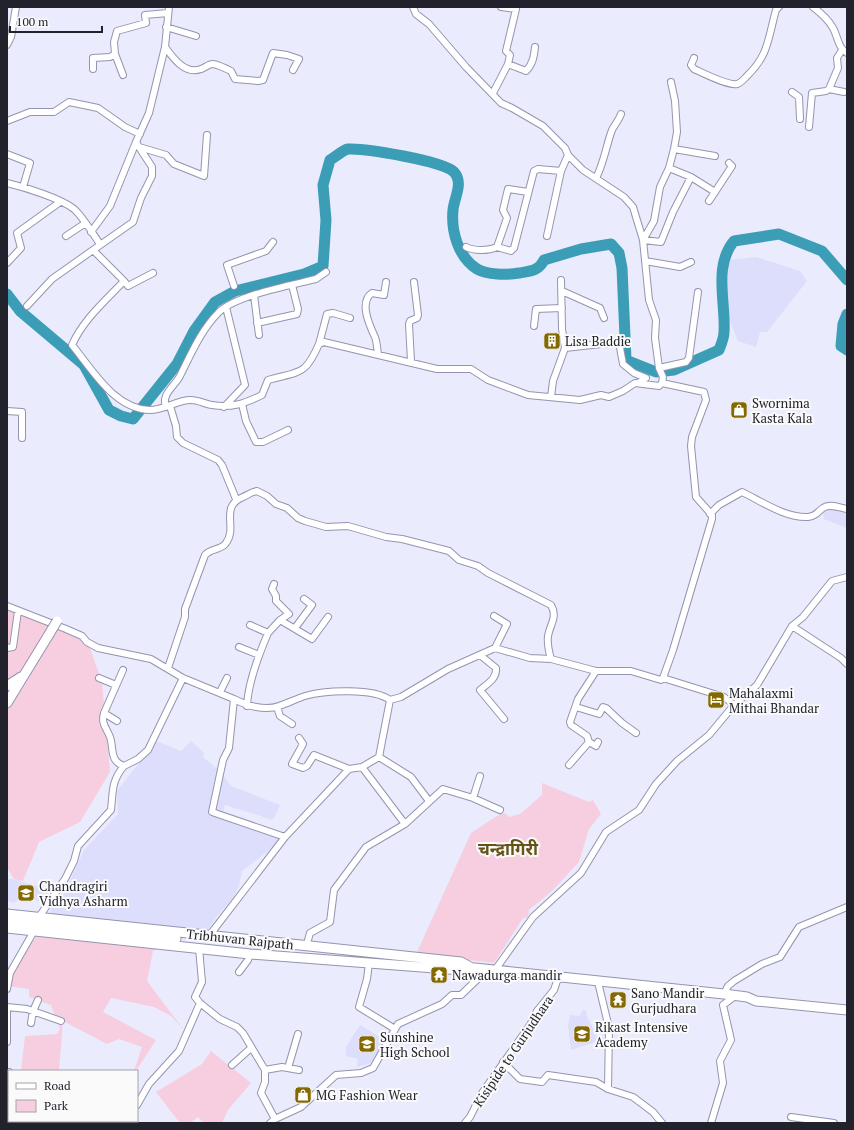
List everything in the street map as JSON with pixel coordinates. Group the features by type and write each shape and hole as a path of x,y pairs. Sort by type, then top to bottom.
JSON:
{"highway":[{"path":"7,703 57,621"},
{"path":"7,686 23,675"},
{"path":"7,695 23,675"},
{"path":"7,916 433,964 442,968"},
{"name":"Tribhuvan Rajpath","path":"7,916 39,917 461,962 472,968"},
{"name":"Tribhuvan Rajpath","path":"7,928 250,954 461,970 472,968 735,996 759,996 847,1004"},
{"name":"Tribhuvan Rajpath","path":"747,997 756,1001 847,1010"}],"street":[{"path":"413,7 416,14 429,24 466,67 493,93 501,103 543,126 565,148 568,155 583,170 624,197 633,207 643,240 649,300 656,320 655,338 658,368 662,380 659,386 635,383"},
{"path":"493,93 508,64 510,55 506,52 516,9 501,7"},
{"path":"694,58 691,65 694,69 726,82 737,84 742,82 755,69 763,58 776,10 779,7"},
{"path":"813,7 824,16 833,28 845,51 837,58 838,68 829,89"},
{"path":"7,45 13,8"},
{"path":"91,232 110,206 138,144 140,134 149,113 165,47 169,10 145,14 146,23 117,31 114,42 115,54 123,75"},
{"path":"166,27 196,36"},
{"path":"165,47 179,64 188,69 200,70 210,64 218,65 231,71 234,79 263,80 274,53 287,54 299,59 293,70"},
{"path":"508,64 526,71 533,60 535,47"},
{"path":"93,69 93,58 110,57 115,54"},
{"path":"643,240 654,221 660,187 669,168 674,148 676,124 675,101 671,82"},
{"path":"809,127 812,93 826,91 829,89 844,92"},
{"path":"792,92 799,97 800,119"},
{"path":"7,121 30,112 54,112 69,102 98,108 126,127 140,134"},
{"path":"800,105 811,108"},
{"path":"596,178 601,168 613,128 619,122 621,114"},
{"path":"138,144 166,155 174,164 204,176 207,135"},
{"path":"27,306 52,279 133,222 141,198 152,176 152,167 138,144"},
{"path":"674,148 715,156"},
{"path":"7,154 30,163 22,187"},
{"path":"547,236 561,171 568,155"},
{"path":"709,201 732,166 729,163"},
{"path":"669,168 691,177 715,192"},
{"path":"466,247 471,250 497,247 511,251 514,248 534,171 538,169 561,171"},
{"path":"643,240 661,242 673,212 691,177"},
{"path":"7,183 22,187 60,202 75,210 100,244"},
{"path":"497,247 507,218 503,210 508,189 528,192"},
{"path":"7,263 21,248 17,233 60,202"},
{"path":"66,236 84,224"},
{"path":"234,286 227,265 266,251 273,242"},
{"path":"93,250 128,286 153,274"},
{"path":"645,261 680,267 692,262"},
{"path":"236,499 222,464 218,460 184,443 177,437 176,426 168,406 164,401 165,396 178,380 203,332 220,311 236,301 316,279 326,272"},
{"path":"551,397 553,381 565,348 562,329 561,280"},
{"path":"124,281 88,319 77,334 72,345 113,394 129,404 150,410 168,406 177,401 193,400 224,407 242,404 262,395 268,380 303,370 311,362 319,344 326,314 332,313 350,318"},
{"path":"378,354 375,336 366,316 366,301 368,296 372,293 384,295 386,282"},
{"path":"411,361 409,324 410,321 417,318 418,315 414,282"},
{"path":"257,323 297,314 298,309 292,285"},
{"path":"562,291 600,308 604,318"},
{"path":"658,368 686,362 689,358 698,292"},
{"path":"254,295 259,335"},
{"path":"224,407 245,385 226,307"},
{"path":"534,326 536,310 562,308"},
{"path":"319,344 328,342 411,361 437,369 471,369 488,380 523,394 551,397 580,400 601,395 609,397 623,391 635,383 639,383 646,378 634,373 623,364 619,342 565,348"},
{"path":"662,380 704,392 706,395 706,400 692,437 691,446 696,498 712,515 705,544 663,678"},
{"path":"242,404 246,421 256,442 263,442 288,430"},
{"path":"7,411 22,412 22,438"},
{"path":"168,668 185,617 185,610 206,555 211,550 225,545 228,541 230,510 236,499 257,491 264,494 276,504 287,508 298,518 305,521 326,527 348,526 386,537 402,539 449,551 459,560 478,566 488,573 551,605 554,610 554,620 548,636 551,659"},
{"path":"710,514 719,505 742,492 784,512 807,517 816,515 824,507 831,505 847,509"},
{"path":"199,948 202,982 196,997 200,1003 220,1019 237,1027 243,1033 265,1070 265,1082 261,1093 272,1121 301,1107 336,1075 361,1073 373,1068 395,1029 402,1021 442,1004 452,995 461,995 491,970 533,917 581,873 606,832 639,810 656,784 677,761 709,735 734,705 757,685 792,626 803,617 832,581 847,577"},
{"path":"247,706 248,696 259,656 268,633 280,620 289,614 276,601 276,596 272,589 274,584"},
{"path":"295,628 312,605 304,599"},
{"path":"7,606 82,636 87,642 98,648 151,659 183,678 220,692 247,706 277,707 306,696 340,692 360,691 384,696 390,700 401,697 448,669 495,648 507,624 494,616"},
{"path":"7,648 13,647 18,611"},
{"path":"280,620 312,639 328,617"},
{"path":"250,625 268,633"},
{"path":"792,626 841,658 847,664"},
{"path":"239,647 259,656"},
{"path":"495,648 530,658 551,659 596,671 631,671 661,680 663,678 724,698 734,705"},
{"path":"480,655 496,668 497,673 494,678 480,690 504,720"},
{"path":"123,670 104,713 103,719 105,729 110,737 112,756 120,765 124,766"},
{"path":"596,671 578,699 570,722 571,725 586,736 589,742 596,746 598,742"},
{"path":"99,678 116,685"},
{"path":"39,917 65,879 74,861 78,846 111,810 111,795 118,772 124,766 138,760 148,750 183,678"},
{"path":"220,692 228,678"},
{"path":"234,699 229,748 223,760 212,812 285,838"},
{"path":"299,738 303,744 292,764 303,768 307,766 314,755 349,769 362,767 379,757 390,700"},
{"path":"277,707 280,716 292,724"},
{"path":"576,707 599,714 603,707 606,708 622,723 636,733"},
{"path":"104,713 117,721"},
{"path":"569,765 589,742"},
{"path":"290,750 297,753"},
{"path":"379,757 411,778 429,801"},
{"path":"362,767 405,824"},
{"path":"209,936 285,838 349,769"},
{"path":"473,798 480,776"},
{"path":"306,946 310,933 330,922 334,890 366,847 405,824 443,789 473,798 500,810"},
{"path":"724,994 734,981 762,964 780,957 799,927 847,907"},
{"path":"7,989 10,973 34,932"},
{"path":"239,972 248,960 250,954"},
{"path":"370,963 359,1007 395,1029"},
{"name":"Kisipide to Gurjudhara","path":"465,1123 503,1062 530,1025 537,1011 554,990 558,978"},
{"path":"598,982 609,1028 608,1089"},
{"path":"711,1123 723,1083 720,1061 730,1040 722,1005 735,996"},
{"path":"31,1024 33,1011 38,1000"},
{"path":"138,1103 149,1084 179,1051 200,1003"},
{"path":"7,1007 33,1011 61,1021"},
{"path":"7,1011 7,1041"},
{"path":"288,1068 298,1034"},
{"path":"232,1065 251,1048"},
{"path":"503,1062 520,1079 542,1082 548,1075 596,1082 608,1089 633,1097 653,1112 662,1122"},
{"path":"265,1070 288,1068 300,1070"},
{"path":"791,1117 834,1123"}],"shaded area":[{"path":"756,257 800,271 807,281 767,332 760,332 756,347 738,341 729,319 727,297 729,260"},
{"path":"830,506 847,511 847,528 824,519 823,512 825,508"},
{"path":"156,741 181,751 191,741 204,753 203,757 220,771 231,786 280,805 273,820 225,805 222,816 242,826 280,838 280,842 242,871 239,886 233,898 217,916 207,931 50,915 51,908 64,893 84,850 118,814 117,791"},
{"name":"Chandragiri Vidhya Asharm","path":"7,879 13,879 40,887 40,891 56,897 51,906 23,895 14,903 7,901"},
{"name":"Rikast Intensive Academy","path":"582,1010 586,1011 587,1017 599,1041 571,1050 568,1026 570,1015 580,1016"},
{"name":"Sunshine High School","path":"360,1025 387,1041 378,1058 368,1064 357,1067 358,1059 346,1056 346,1047"}],"green space":[{"path":"7,607 57,621 86,637 102,682 110,772 80,822 39,842 23,881 14,879 7,868"},
{"path":"542,783 589,802 593,800 601,814 589,829 579,862 552,891 529,910 528,917 523,918 494,963 426,955 417,952 471,833 501,814 505,813 509,817 520,814 542,795"},
{"path":"45,927 171,943 153,951 147,981 183,1029 171,1016 154,1007 111,998 103,1012 156,1040 137,1070 134,1070 142,1047 119,1039 107,1044 63,1021 59,1070 21,1070 25,1036 57,1034 60,1029 51,1005 29,997 29,989 7,986 23,952"},
{"path":"211,1051 251,1083 228,1110 222,1123 204,1123 198,1117 190,1123 180,1123 156,1092 202,1064"}],"waterway":[{"path":"7,294 20,311 84,365 109,410 121,416 133,419 177,364 194,331 215,302 235,291 304,274 323,266 326,220 323,185 330,160 348,149 403,156 435,164 454,172 458,181 458,191 453,210 453,226 457,243 470,264 481,271 503,274 527,272 540,266 544,260 581,249 611,244 619,253 622,268 626,360 656,372 674,370 719,350 724,332 722,273 728,251 734,241 779,234 822,251 847,280"},
{"path":"847,314 843,324 841,346 847,350"}],"place":[{"name":"Lisa Baddie","path":"552,341"},
{"name":"Swornima Kasta Kala","path":"739,410"},
{"name":"Mahalaxmi Mithai Bhandar","path":"716,700"},
{"name":"Chandragiri Vidhya Asharm","path":"26,893"},
{"name":"Nawadurga mandir","path":"439,975"},
{"name":"Sano Mandir Gurjudhara","path":"618,1000"},
{"name":"Rikast Intensive Academy","path":"582,1034"},
{"name":"Sunshine High School","path":"367,1044"},
{"name":"MG Fashion Wear","path":"303,1095"}],"district":[{"name":"चन्द्रागिरी","path":"508,849"}]}
